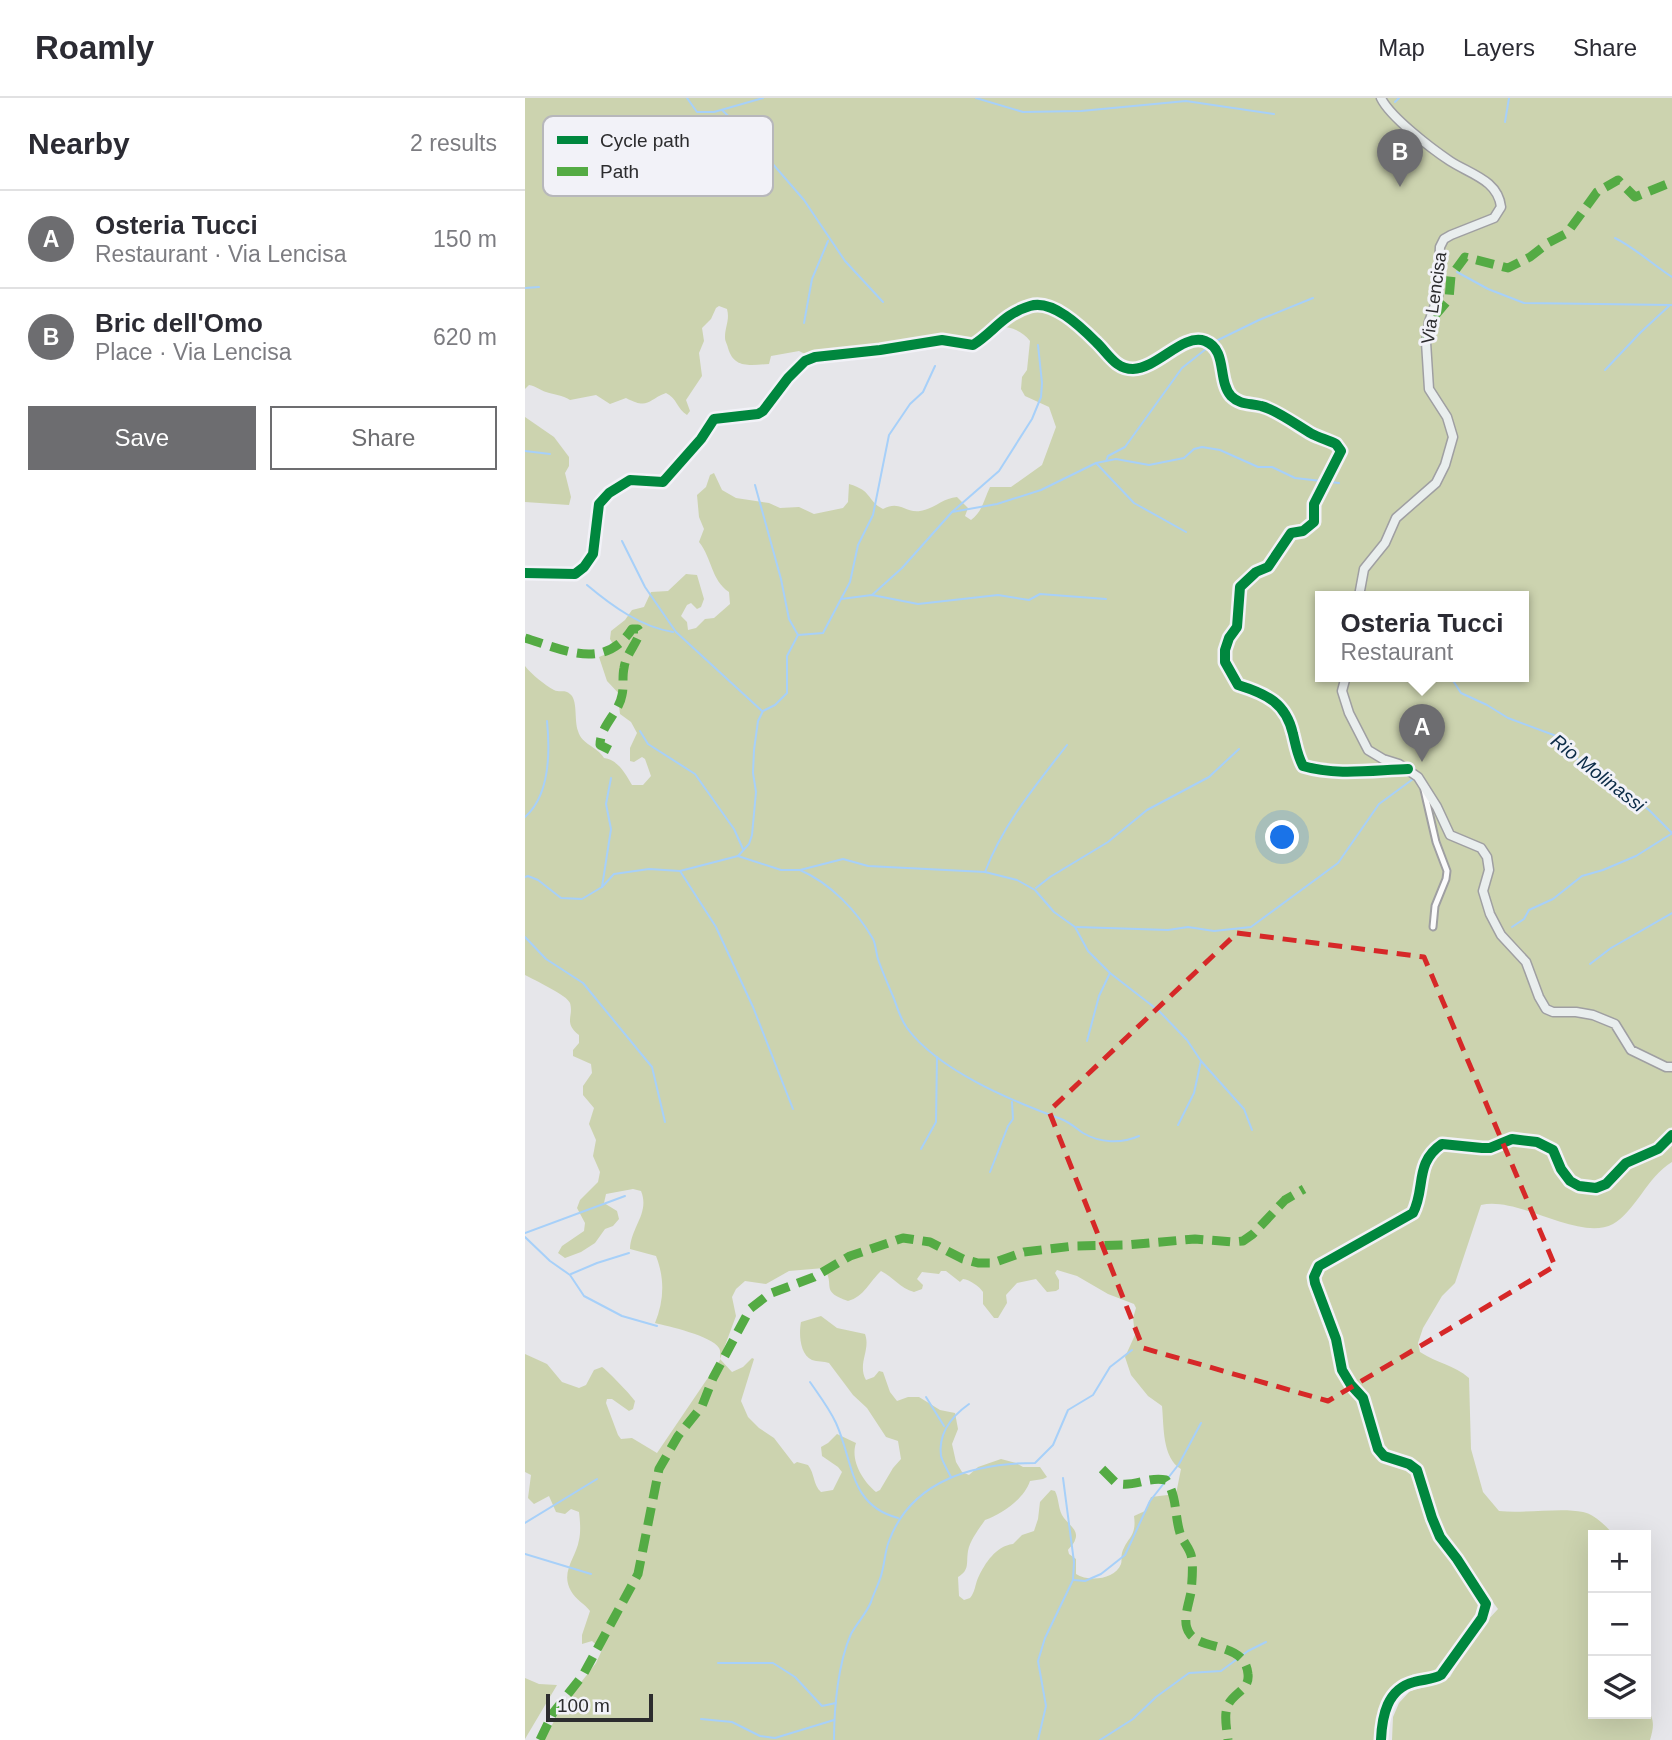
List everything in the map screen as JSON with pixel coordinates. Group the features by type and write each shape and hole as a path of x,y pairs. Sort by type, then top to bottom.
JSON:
{"street":[{"name":"Via Lencisa","path":"1360,591 1364,569 1385,543 1396,518 1436,483 1445,466 1453,437 1447,417 1429,389 1426,342 1429,322 1438,296 1440,247 1444,239 1451,235 1494,218 1501,207 1497,192 1487,182 1448,160 1395,117 1385,107 1381,98"},
{"path":"525,573 575,574 591,559 599,504 609,493 630,480 663,482 701,439 711,421 723,416 758,414 763,411 788,378 810,359 942,340 973,345 1014,312 1042,303 1052,307 1097,342 1119,366 1132,369 1146,366 1171,353 1186,341 1203,340 1214,346 1220,357 1226,389 1233,398 1262,406 1336,444 1341,451 1314,503 1314,522 1303,531 1291,533 1268,567 1256,572 1240,587 1237,627 1229,638 1225,662 1238,685 1265,694 1286,715 1293,733 1296,754 1303,766 1335,771 1408,769"},
{"path":"1344,682 1342,691 1349,713 1368,750 1408,769 1417,777 1437,807 1450,835 1481,848 1487,857 1489,870 1483,891 1490,914 1501,935 1526,962 1546,1009 1593,1015 1615,1024 1630,1049 1666,1067 1672,1067"},
{"path":"1423,787 1436,842 1447,871 1435,906 1433,927"},
{"path":"1381,1740 1385,1711 1394,1694 1409,1683 1441,1675 1482,1618 1486,1604 1440,1537 1431,1518 1417,1470 1409,1464 1384,1456 1378,1449 1363,1398 1350,1385 1342,1370 1336,1339 1315,1283 1316,1271 1338,1253 1413,1213 1419,1197 1422,1170 1442,1143 1490,1148 1512,1139 1537,1142 1553,1150 1561,1169 1570,1181 1579,1186 1596,1188 1606,1184 1626,1163 1658,1149 1672,1135"}],"highlighted area":[{"path":"1237,933 1424,957 1555,1266 1328,1401 1143,1348 1049,1111"}],"green space":[{"path":"525,98 1672,98 1672,1162 1655,1176 1621,1219 1599,1228 1566,1224 1513,1207 1481,1205 1455,1283 1442,1296 1423,1328 1418,1343 1420,1352 1469,1378 1471,1449 1483,1492 1499,1511 1583,1512 1596,1518 1609,1530 1588,1530 1588,1719 1651,1719 1651,1716 1653,1723 1650,1740 1392,1740 1393,1717 1399,1703 1410,1691 1440,1683 1450,1677 1474,1635 1498,1609 1481,1586 1478,1594 1479,1613 1445,1666 1430,1673 1412,1675 1390,1692 1380,1705 1379,1740 544,1740 561,1708 596,1663 602,1650 592,1641 582,1644 582,1635 590,1611 573,1594 567,1578 580,1537 579,1512 571,1509 565,1514 556,1512 549,1496 534,1504 528,1498 531,1475 525,1472 525,1354 547,1364 562,1382 579,1388 586,1385 594,1370 602,1367 635,1401 633,1409 629,1411 612,1399 607,1399 606,1403 618,1435 621,1439 632,1438 657,1453 720,1359 720,1352 708,1339 655,1323 662,1290 656,1256 630,1249 642,1213 641,1191 633,1189 606,1194 604,1203 617,1211 619,1219 613,1226 605,1229 595,1243 581,1252 565,1258 558,1253 562,1246 584,1231 585,1223 577,1208 580,1200 598,1182 600,1172 593,1156 596,1140 589,1124 594,1108 583,1095 583,1086 592,1073 591,1064 573,1056 573,1050 579,1043 579,1035 570,1023 570,1003 557,992 525,975 525,666 550,688 570,694 574,701 580,736 604,758 617,764 632,785 643,785 651,776 645,759 642,757 634,762 630,761 630,748 637,733 631,722 620,714 619,706 623,698 607,681 599,657 616,650 610,639 611,631 625,620 632,610 644,607 651,592 668,591 686,574 697,575 704,599 701,607 697,609 691,603 687,605 681,616 687,622 688,630 696,628 705,619 714,618 730,604 729,592 715,575 699,542 704,529 699,517 697,495 706,487 710,475 714,473 722,490 736,498 769,503 780,508 799,507 814,514 843,508 848,502 849,484 862,490 883,509 898,506 920,511 957,497 968,508 965,516 971,520 981,509 990,487 1011,487 1042,465 1056,427 1049,407 1025,396 1021,389 1022,377 1027,370 1030,341 1016,330 997,330 972,349 942,343 879,354 856,355 836,351 807,355 799,351 771,356 769,364 749,365 739,363 731,355 725,339 727,309 719,306 702,328 704,341 699,353 702,376 686,400 690,411 687,415 666,393 644,404 626,398 610,404 596,395 570,400 529,385 525,389","holes":["824,1268 831,1291 848,1301 863,1292 881,1271 914,1292 922,1289 923,1285 917,1279 922,1272 939,1274 946,1271 960,1282 963,1279 979,1288 983,1292 983,1304 994,1318 998,1318 1007,1303 1006,1295 1017,1283 1036,1279 1047,1292 1056,1291 1059,1289 1059,1280 1055,1273 1057,1270 1077,1276 1108,1294 1134,1304 1136,1308 1133,1318 1135,1335 1125,1357 1131,1375 1148,1396 1162,1406 1167,1450 1181,1469 1176,1494 1151,1497 1145,1511 1134,1516 1133,1533 1124,1548 1118,1569 1107,1576 1094,1579 1076,1574 1076,1559 1068,1550 1076,1533 1062,1515 1055,1491 1051,1490 1040,1502 1034,1531 1022,1535 1013,1544 1001,1548 992,1556 981,1572 972,1596 964,1600 959,1596 958,1577 966,1569 973,1539 985,1520 1018,1500 1030,1481 1047,1477 1040,1467 1023,1467 1001,1459 978,1467 969,1475 962,1472 956,1462 952,1444 958,1429 955,1413 940,1410 919,1397 897,1401 890,1392 883,1372 879,1371 866,1380 863,1368 865,1334 837,1328 821,1316 801,1322 801,1342 805,1353 814,1361 829,1363 853,1395 867,1408 886,1437 898,1441 901,1459 876,1492 856,1464 856,1443 837,1434 821,1447 822,1456 842,1472 833,1490 821,1492 808,1465 797,1462 794,1464 774,1438 748,1417 741,1401 754,1359 732,1372 720,1359 736,1316 732,1297 745,1281 766,1284 789,1271"]},
{"path":"525,417 554,437 569,457 569,466 565,473 571,497 569,505 525,502"},
{"path":"525,1678 539,1684 557,1685 525,1739"}],"waterway":[{"path":"687,98 697,112 714,112 763,98"},
{"path":"976,98 1023,112 1081,111 1186,101 1274,114"},
{"path":"1395,102 1399,98"},
{"path":"1505,122 1509,98"},
{"path":"722,110 728,116"},
{"path":"773,164 804,200 845,261 883,302"},
{"path":"1615,238 1672,277"},
{"path":"804,323 812,279 828,241"},
{"path":"1457,272 1488,289 1524,303 1672,305"},
{"path":"525,288 539,287"},
{"path":"1106,461 1108,456 1125,447 1182,368 1216,341 1313,298"},
{"path":"1605,370 1669,306"},
{"path":"872,595 902,568 952,512 999,471 1032,419 1041,397 1038,345"},
{"path":"738,856 749,844 752,835 756,792 754,750 758,721 763,711 775,705 787,693 787,656 798,635 823,633 850,582 858,545 873,515 889,435 910,404 923,392 935,366"},
{"path":"952,512 997,504 1041,490 1096,463 1116,459 1149,465 1184,458 1194,449 1202,447 1220,450 1258,467 1272,467 1295,478 1339,483"},
{"path":"525,451 550,454"},
{"path":"1096,463 1134,503 1186,532"},
{"path":"755,485 789,619 798,635"},
{"path":"622,541 645,587 676,632 762,711"},
{"path":"587,585 627,614 650,626 673,632"},
{"path":"841,599 872,595 918,604 998,595 1029,600 1040,594 1106,599"},
{"name":"Rio Molinassi","path":"1454,682 1461,693 1508,718 1559,737 1572,750 1581,765 1619,787 1649,810 1672,833"},
{"path":"525,817 539,797 547,772 547,721"},
{"path":"640,731 648,744 695,774 734,829 743,849"},
{"path":"985,872 1011,821 1067,745"},
{"path":"1036,888 1108,842 1147,810 1209,777 1239,749"},
{"path":"602,887 611,829 606,804 611,778"},
{"path":"1077,927 1168,930 1188,927 1214,931 1251,927 1338,863 1379,804 1413,779"},
{"path":"1512,927 1524,919 1529,910 1553,899 1582,876 1636,856 1671,834"},
{"path":"525,877 538,880 561,898 582,899 602,887 614,874 649,869 680,871 738,856 781,870 800,870 843,859 868,866 985,872 1017,880 1035,890 1054,912 1075,927 1088,951 1110,973 1159,1011 1187,1040 1201,1061 1244,1109 1252,1130"},
{"path":"800,870 832,890 859,918 873,939 904,1024 921,1044 938,1058 999,1094 1064,1120 1090,1136 1118,1141 1139,1136"},
{"path":"680,871 716,927 753,1007 793,1109"},
{"path":"1590,964 1611,948 1672,913"},
{"path":"525,937 546,959 583,983 652,1067 665,1122"},
{"path":"1087,1041 1099,996 1110,973"},
{"path":"921,1149 936,1122 937,1057"},
{"path":"1178,1125 1194,1093 1201,1061"},
{"path":"990,1172 1013,1119 1012,1102"},
{"path":"525,1233 625,1196"},
{"path":"525,1237 550,1261 570,1275 584,1296 622,1316 657,1326"},
{"path":"571,1274 629,1253"},
{"path":"834,1740 843,1658 851,1634 871,1602 881,1576 888,1545 899,1520 913,1503 930,1489 949,1479 991,1466 1035,1463 1053,1445 1068,1410 1093,1395 1110,1367 1132,1350"},
{"path":"810,1382 836,1423 855,1481 862,1493 882,1512 898,1518"},
{"path":"926,1397 944,1426"},
{"path":"951,1477 941,1456 942,1440 947,1426 969,1404"},
{"path":"1074,1580 1085,1581 1101,1574 1125,1555 1150,1501 1179,1464 1201,1423"},
{"path":"1038,1740 1046,1706 1038,1661 1045,1638 1073,1580 1074,1562 1063,1478"},
{"path":"525,1523 597,1479"},
{"path":"525,1554 591,1574"},
{"path":"1100,1740 1133,1719 1156,1697 1189,1673 1221,1671 1248,1651 1266,1642"},
{"path":"718,1663 773,1663 795,1677 822,1706 836,1703"},
{"path":"701,1719 732,1722 760,1736 775,1738 834,1720"}],"marked path":[{"path":"1426,342 1434,317 1449,299 1451,276 1465,257 1508,268 1567,233 1597,192 1618,180 1635,197 1672,182"},
{"path":"525,638 569,652 597,653 609,650 621,642 632,629 638,629 640,632 623,671 620,702 601,738 600,745 610,750"},
{"path":"540,1740 553,1713 583,1675 638,1574 659,1469 678,1436 702,1406 713,1378 750,1309 769,1294 814,1277 850,1256 903,1238 930,1242 963,1259 978,1263 993,1263 1024,1252 1074,1246 1195,1239 1243,1241 1285,1200 1304,1189"},
{"path":"1102,1469 1116,1483 1129,1484 1159,1479 1166,1480 1170,1487 1181,1536 1192,1560 1187,1630 1196,1639 1240,1657 1248,1674 1246,1684 1227,1708 1228,1740"}],"cycle path":[{"path":"525,573 575,574 593,554 599,504 609,493 630,480 663,482 701,439 714,419 758,414 763,411 788,378 805,361 815,357 942,340 973,345 1006,318 1021,309 1038,305 1047,306 1065,315 1117,363 1127,368 1133,369 1152,363 1188,342 1205,341 1217,351 1224,382 1234,399 1273,411 1312,434 1336,444 1341,451 1314,504 1314,522 1303,531 1291,533 1268,567 1256,572 1240,587 1237,627 1229,638 1225,662 1238,685 1266,696 1280,707 1290,723 1303,766 1342,772 1408,769"},
{"path":"1381,1740 1385,1713 1392,1697 1405,1686 1441,1675 1482,1618 1486,1604 1440,1537 1417,1470 1409,1464 1384,1456 1378,1449 1363,1398 1342,1370 1336,1339 1315,1283 1314,1277 1319,1266 1413,1213 1427,1159 1442,1144 1490,1148 1512,1139 1537,1142 1553,1150 1561,1169 1570,1181 1579,1186 1596,1188 1606,1184 1626,1163 1658,1149 1672,1135"}],"place":[{"name":"Bric dell'Omo","path":"1400,187"},
{"name":"Osteria Tucci","path":"1422,762"}]}
